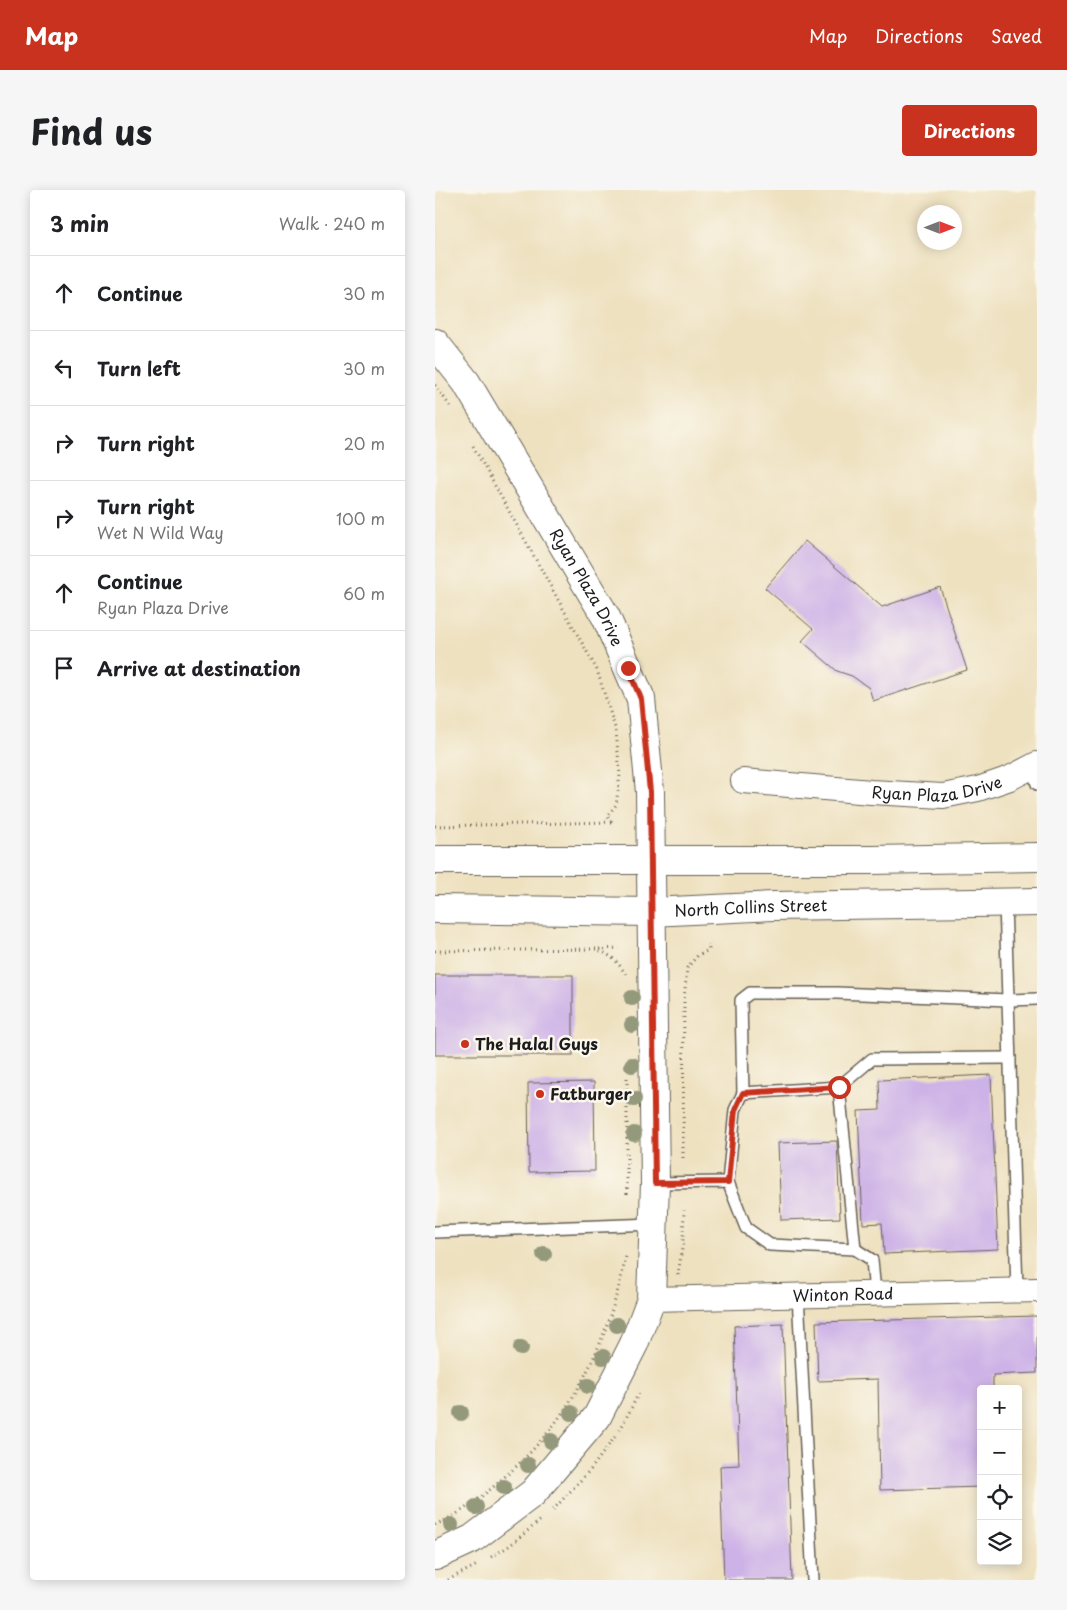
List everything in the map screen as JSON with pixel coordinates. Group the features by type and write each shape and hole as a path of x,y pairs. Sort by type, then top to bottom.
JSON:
{"street":[{"name":"Ryan Plaza Drive","path":"435,343 466,382 607,617 641,699 650,792 655,1183 651,1299 634,1344 597,1417 533,1493 472,1539 435,1556"},
{"name":"Ryan Plaza Drive","path":"743,781 943,796 978,790 1010,778 1035,772"},
{"path":"435,860 1037,858"},
{"name":"North Collins Street","path":"435,909 651,912 773,906 1037,902"},
{"name":"Winton Road","path":"651,1299 1027,1290"}],"lane":[{"path":"1005,902 1010,1058 1027,1290"},
{"path":"875,1293 872,1260 855,1249 770,1245 746,1228 728,1182 735,1110 743,1093 741,1000 750,993 837,993 1008,1000 1037,999"},
{"path":"743,1093 839,1087 872,1059 1010,1058"},
{"path":"839,1087 855,1249"},
{"path":"655,1183 728,1182"},
{"path":"435,1232 654,1224"},
{"path":"798,1295 813,1580"}],"path":[{"path":"435,385 451,408"},
{"path":"435,826 612,822 607,816 616,804 620,775 616,730 597,670 471,442"},
{"path":"683,1158 683,1000 687,968 698,956 709,950 709,944"},
{"path":"435,951 619,948"},
{"path":"596,949 610,955 620,965 627,976 627,986"},
{"path":"627,1076 627,1195"},
{"path":"678,1275 683,1242 684,1210"},
{"path":"435,1525 479,1499 517,1466 549,1433 576,1394 599,1350 617,1298 626,1256"}],"building":[{"path":"805,541 882,607 940,587 967,670 873,701 869,688 852,676 837,671 802,641 813,629 765,588"},
{"path":"435,975 573,975 573,1055 435,1055"},
{"path":"991,1075 998,1249 884,1254 882,1223 863,1224 858,1111 880,1110 879,1080"},
{"path":"594,1082 595,1171 529,1172 528,1083"},
{"path":"837,1141 840,1218 781,1220 778,1143"},
{"path":"1037,1316 1037,1373 993,1375 993,1385 977,1385 977,1487 880,1490 878,1379 818,1381 816,1322"},
{"path":"783,1324 792,1580 724,1580 720,1466 739,1465 734,1326"}],"place":[{"name":"The Halal Guys","path":"465,1044"},
{"name":"Fatburger","path":"540,1094"}],"route":[{"path":"628,668 641,699 650,792 655,1183 728,1182 735,1110 743,1093 839,1087"}]}
